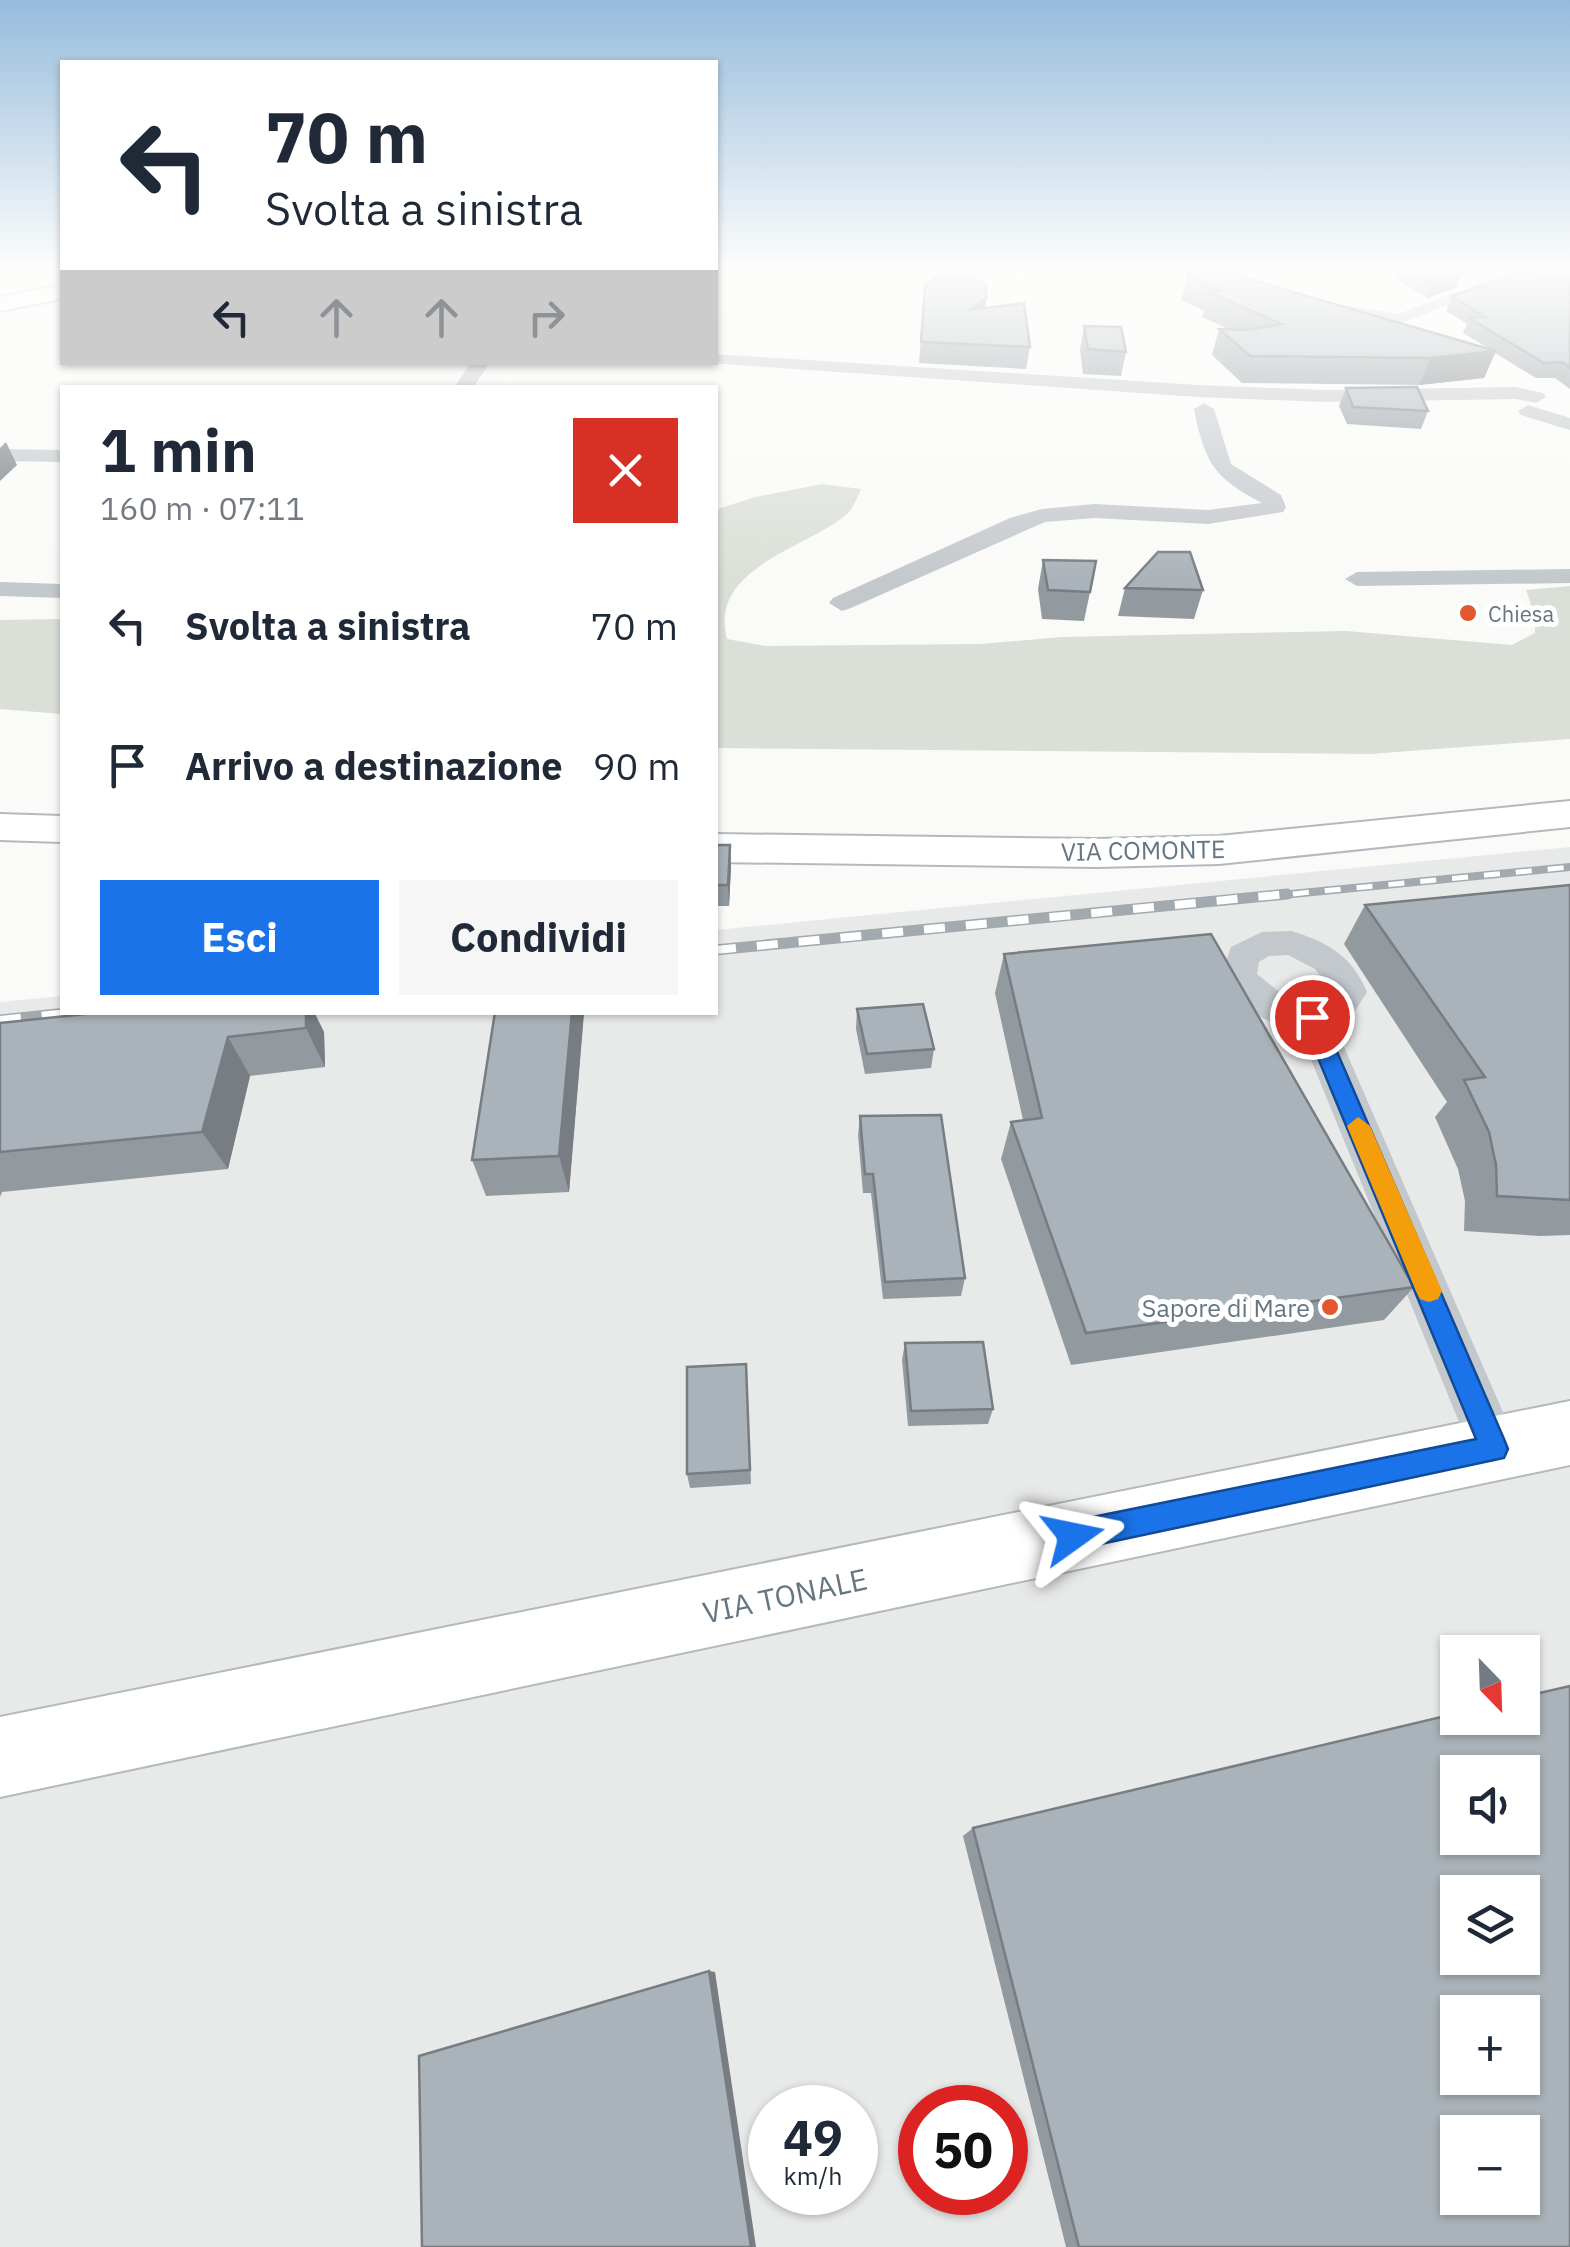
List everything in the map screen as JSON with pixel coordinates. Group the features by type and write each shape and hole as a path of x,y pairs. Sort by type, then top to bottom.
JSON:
{"main road":[{"name":"VIA COMONTE","path":"718,848 1097,854 1219,850 1570,814"},
{"path":"0,827 60,829"},
{"name":"VIA TONALE","path":"0,1758 1570,1433"}],"street":[{"path":"882,372 880,380 888,388 1204,409 1233,409 1294,395"},
{"path":"905,372 1056,384 1294,395 1444,396 1503,389 1570,421"},
{"path":"842,603 995,536 1017,520 1038,514 1199,517 1276,508 1273,500 1228,476 1215,461 1204,409"},
{"path":"1,455 60,456"},
{"path":"1357,578 1570,576"},
{"path":"0,590 60,592"},
{"path":"1312,1017 1494,1449"}],"shaded area":[{"path":"822,484 861,489 846,515 764,563 732,594 725,615 727,639 766,646 981,644 1062,637 1346,631 1512,645 1535,633 1535,616 1526,590 1570,586 1570,739 1370,754 718,748 718,509 755,497"},
{"path":"60,619 60,714 0,709 0,620"},
{"path":"1570,847 1570,2247 0,2247 0,1002 60,996 60,1015 718,1015 718,930"}],"building":[{"path":"1417,387 1428,411 1353,407 1346,388"},
{"path":"1158,552 1190,552 1203,590 1125,588"},
{"path":"1043,560 1096,561 1090,592 1048,590"},
{"path":"718,845 730,845 728,885 718,885"},
{"path":"1570,885 1570,1200 1497,1196 1489,1132 1464,1080 1485,1077 1365,905"},
{"path":"1211,934 1414,1287 1086,1333 1011,1122 1042,1118 1004,954"},
{"path":"923,1004 934,1049 867,1054 857,1009"},
{"path":"76,1015 306,1015 306,1028 228,1037 202,1132 0,1152 0,1023"},
{"path":"495,1015 572,1015 559,1156 472,1160"},
{"path":"941,1115 965,1278 885,1282 873,1174 865,1174 860,1116"},
{"path":"983,1342 993,1409 911,1411 905,1343"},
{"path":"746,1364 750,1470 687,1474 687,1367"},
{"path":"1570,1686 1570,2247 1079,2247 973,1828 1440,1717 1440,1735 1540,1735 1540,1693"},
{"path":"709,1971 751,2247 422,2247 419,2056"}],"railway":[{"path":"1261,897 1570,867"},
{"path":"718,950 1287,894"},
{"path":"0,1020 60,1014"}],"slow traffic":[{"path":"1358,1126 1429,1291"}],"place":[{"name":"Chiesa","path":"1468,613"},
{"name":"Sapore di Mare","path":"1330,1307"}],"route":[{"path":"1073,1536 1494,1449 1312,1017"}]}
